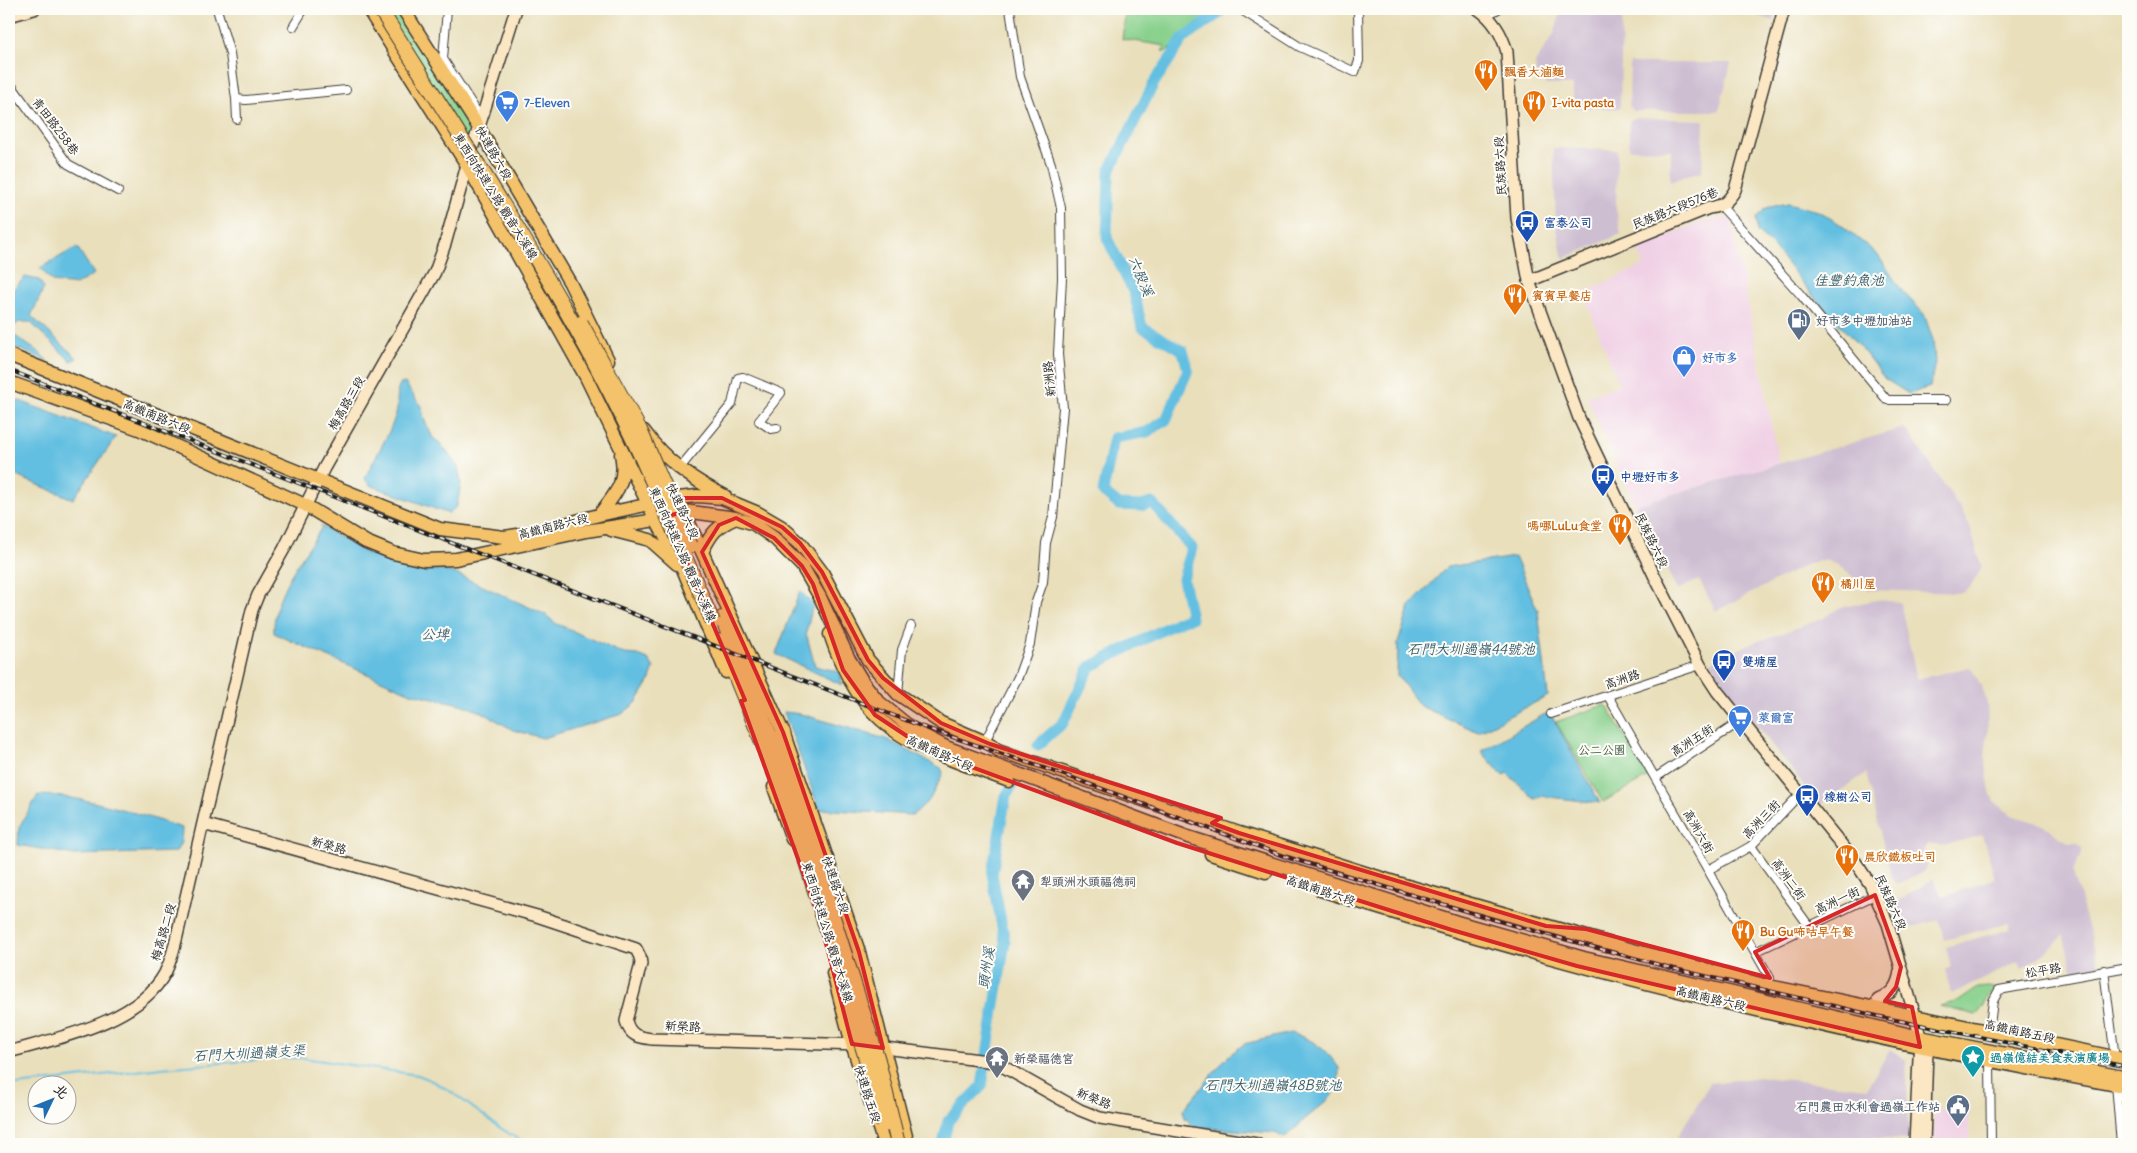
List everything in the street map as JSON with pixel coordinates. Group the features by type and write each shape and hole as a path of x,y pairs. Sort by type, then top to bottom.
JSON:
{"highway":[{"name":"東西向快速公路 觀音大溪線","path":"380,9 527,244 630,435 717,620"},
{"name":"東西向快速公路 觀音大溪線","path":"390,9 534,239 640,430 796,811 889,1144"},
{"path":"783,732 796,811"},
{"path":"756,739 796,811"},
{"name":"東西向快速公路 觀音大溪線","path":"818,886 878,1060 898,1144"}],"main road":[{"path":"368,9 467,165 572,352 617,437 656,520 683,569 756,739 786,819 820,920 852,1044"},
{"name":"快速路六段","path":"404,9 481,124 570,283 684,511 783,732 859,952 883,1048"},
{"name":"高鐵南路六段","path":"9,356 440,529 504,537 531,533 599,515 649,506 678,498 697,496 722,498 758,513 782,527 800,542 822,572 868,660 898,694 941,723 988,743 998,750 1168,809 1216,821 1409,878 1770,978 1878,1000 1914,1012"},
{"name":"高鐵南路六段","path":"9,382 139,429 305,505 366,542 393,553 424,560 456,559 586,531 656,520 684,511 736,518 754,524 779,542 802,566 813,584 849,659 863,682 879,702 915,731 946,747 1165,829 1182,840 1242,855 1438,917 1584,958 1922,1044"},
{"path":"643,430 654,445 679,469 697,482 758,513"},
{"path":"599,515 617,492 622,480 624,468 617,437"},
{"path":"702,552 719,525 736,518"},
{"path":"586,531 616,530 650,540 683,569"},
{"name":"高鐵南路六段","path":"813,584 843,670 855,691 875,716 891,729 908,740 939,754 1359,902 1551,959 1922,1044"},
{"name":"高鐵南路六段","path":"988,743 998,744 1037,756 1216,821"},
{"path":"1165,829 1168,826 1170,816 1168,809"},
{"path":"1182,840 1216,821"},
{"path":"1239,828 1242,855"},
{"name":"高鐵南路六段","path":"1239,828 1397,883 1546,926 1764,985 1914,1012"},
{"path":"1546,926 1586,928"},
{"path":"1551,959 1584,958"},
{"name":"高鐵南路五段","path":"1914,1012 2128,1052"},
{"name":"高鐵南路五段","path":"1914,1012 2128,1060"},
{"name":"快速路五段","path":"852,1044 884,1144"},
{"path":"1922,1044 1990,1062 2122,1086"},
{"name":"高鐵南路五段","path":"1922,1044 2128,1078"},
{"name":"快速路五段","path":"883,1048 908,1144"}],"street":[{"path":"9,16 34,9"},
{"path":"217,9 230,54 236,99 236,119"},
{"path":"293,27 304,9"},
{"path":"447,9 443,59 481,124"},
{"name":"梅高路三段","path":"206,811 252,610 305,505 435,272 516,9"},
{"name":"新洲路","path":"988,743 1006,696 1018,677 1030,644 1036,602 1043,582 1046,544 1053,517 1063,408 1058,354 1062,278 1060,208 1051,164 1020,78 1010,9"},
{"path":"1240,9 1300,47 1355,72 1359,61 1358,9"},
{"path":"1482,12 1498,9"},
{"name":"民族路六段576巷","path":"1529,281 1709,208 1721,206 1729,200 1735,190 1784,9"},
{"name":"民族路六段","path":"1482,12 1504,40 1507,52 1517,218 1529,281 1578,418 1700,665 1717,691 1854,860 1875,895 1888,924 1922,1044 1924,1144"},
{"name":"青田路258巷","path":"9,82 68,164 118,191"},
{"path":"236,99 246,100 346,90"},
{"path":"1721,206 1800,294 1887,400 1946,400"},
{"path":"679,469 732,404 738,378 743,378 781,393 759,421 771,429 777,428"},
{"path":"898,694 902,650 911,626"},
{"name":"高洲路","path":"1551,714 1700,665"},
{"name":"高洲六街","path":"1608,696 1770,978"},
{"name":"高洲五街","path":"1655,778 1742,721"},
{"name":"高洲三街","path":"1708,870 1751,846 1800,794"},
{"name":"梅高路二段","path":"9,1052 103,1023 138,1002 152,990 164,974 173,955 206,811"},
{"name":"新榮路","path":"203,824 538,916 636,949 640,957 640,964 626,1021 628,1029 634,1036 652,1039 852,1044 995,1062 1080,1110 1100,1118 1257,1144"},
{"name":"高洲二街","path":"1751,846 1809,926"},
{"name":"高洲一街","path":"1755,952 1875,895"},
{"path":"1878,1000 1887,996 1896,987 1901,967"},
{"name":"松平路","path":"1990,1025 1993,1001 1999,990 2128,967"},
{"path":"2104,970 2114,1050"},
{"name":"民族路六段","path":"1915,1144 1922,1044"},
{"path":"1990,1062 1991,1144"},
{"path":"2122,1086 2122,1144"}],"highlighted area":[{"path":"678,498 722,498 782,527 800,543 822,572 868,660 883,678 941,723 990,744 1221,818 1212,823 1239,833 1546,926 1586,929 1770,978 1755,952 1875,895 1901,967 1896,987 1885,1001 1912,1007 1920,1047 1577,966 1452,930 1177,843 931,752 875,715 843,670 813,584 802,566 774,538 736,518 719,525 702,552 783,732 859,952 883,1048 852,1044 820,920 741,701 745,700 667,516 684,512"}],"shaded area":[{"path":"1562,9 1622,9 1620,108 1573,108 1573,85 1545,85 1545,81 1536,80 1535,63 1554,34"},
{"path":"1699,9 1777,9 1774,21 1756,15 1699,12"},
{"path":"1630,63 1731,63 1719,111 1633,111 1629,105"},
{"path":"1634,118 1704,120 1702,173 1695,173 1670,182 1671,150 1629,149 1629,121"},
{"path":"1553,148 1617,150 1616,209 1621,234 1563,259 1556,225"},
{"path":"1731,217 1779,464 1635,505 1587,397 1619,384 1583,293 1644,265 1637,247 1702,222"},
{"path":"1904,428 1960,508 1970,526 1982,568 1971,585 1962,593 1869,590 1838,565 1820,560 1810,563 1716,611 1699,580 1677,590 1635,505"},
{"path":"1876,600 1900,602 1917,679 1970,667 1976,676 1987,703 1988,728 1985,757 1990,792 1994,801 2011,815 2041,824 2069,843 2076,843 2082,848 2082,853 2073,872 2099,965 2073,972 2063,935 2048,951 2022,969 2019,961 1951,994 1945,969 1951,967 1946,947 2010,929 2009,923 1944,940 1939,920 1901,930 1891,905 1933,879 1943,897 1995,878 1982,835 1941,846 1927,844 1924,849 1924,860 1927,868 1924,872 1896,884 1890,872 1866,773 1820,805 1724,685 1711,662 1750,644 1822,619 1839,608"},
{"path":"1890,1049 1906,1060 1909,1140 1868,1138 1866,1144 1673,1144 1710,1083 1762,1077 1867,1088"},
{"path":"1934,1111 1969,1111 1969,1140 1934,1140"}],"green space":[{"path":"373,9 397,9 472,129 463,152"},
{"path":"1126,9 1218,9 1213,16 1165,52 1162,51 1165,46 1122,39"},
{"name":"公二公園","path":"1604,705 1608,707 1648,777 1603,802 1556,722"},
{"path":"1978,988 1995,988 1976,1015 1940,1006 1959,1001"}],"water":[{"name":"佳豐釣魚池","path":"1788,203 1818,211 1840,224 1877,254 1902,291 1924,314 1933,340 1935,362 1930,387 1909,394 1885,379 1861,348 1814,297 1771,244 1757,232 1756,219 1766,208"},
{"path":"77,247 94,274 76,285 53,282 40,268"},
{"path":"25,277 39,280 44,288 31,316 77,358 71,361 30,322 19,322 13,327 9,324 9,294"},
{"path":"9,332 40,353 48,361 9,345"},
{"path":"405,383 422,408 424,419 433,438 440,443 458,467 461,483 457,506 449,514 370,485 365,479 393,422 397,410 397,395 400,384"},
{"path":"9,397 116,437 73,499 9,473"},
{"name":"公埤","path":"320,525 364,552 397,564 452,572 546,615 555,623 624,654 638,655 648,659 654,668 649,682 636,703 622,714 543,738 513,730 482,712 460,704 411,693 274,633 278,604 283,591 297,564 322,527"},
{"name":"石門大圳過嶺44號池","path":"1515,557 1538,611 1548,696 1478,732 1420,706 1397,675 1398,643 1410,606 1447,567"},
{"path":"800,591 813,604 806,633 815,666 840,672 842,685 776,654"},
{"path":"784,712 801,714 886,739 941,768 943,773 930,799 913,815 819,809"},
{"path":"1545,714 1553,718 1600,803 1541,796 1535,799 1507,773 1503,776 1481,751"},
{"path":"38,795 74,798 93,802 182,828 181,842 176,852 75,855 18,845 19,827"},
{"name":"石門大圳過嶺48B號池","path":"1291,1033 1306,1038 1324,1050 1339,1068 1339,1076 1336,1088 1330,1098 1285,1138 1275,1133 1194,1127 1185,1118 1183,1110 1227,1057 1244,1044"}],"waterway":[{"name":"六股溪","path":"1038,745 1063,723 1090,667 1180,621 1191,618 1183,579 1192,548 1152,503 1141,506 1119,505 1103,492 1114,438 1147,432 1166,420 1188,370 1183,351 1142,327 1134,293 1107,238 1109,172 1154,83 1183,39 1220,13 1222,9"},
{"name":"頭州溪","path":"943,1144 948,1121 982,1086 1005,942 992,874 1006,796 1012,786"},
{"name":"石門大圳過嶺支渠","path":"9,1086 161,1068 303,1058 418,1075 447,1090 514,1137 529,1144"}],"railway":[{"path":"9,370 923,727 1070,777 1289,858 1512,925 1671,968 1886,1018 2128,1067"}],"place":[{"name":"飄香大滷麵","path":"1486,92"},
{"name":"7-Eleven","path":"507,123"},
{"name":"I-vita pasta","path":"1534,123"},
{"name":"富泰公司","path":"1527,243"},
{"name":"賓賓早餐店","path":"1515,316"},
{"name":"好市多中壢加油站","path":"1799,341"},
{"name":"好市多","path":"1684,378"},
{"name":"中壢好市多","path":"1603,497"},
{"name":"嗎哪LuLu食堂","path":"1620,546"},
{"name":"橘川屋","path":"1823,604"},
{"name":"雙塘屋","path":"1724,682"},
{"name":"萊爾富","path":"1740,738"},
{"name":"橡樹公司","path":"1807,817"},
{"name":"晨欣鐵板吐司","path":"1847,877"},
{"name":"犁頭洲水頭福德祠","path":"1023,902"},
{"name":"Bu Gu咘咕早午餐","path":"1743,952"},
{"name":"過嶺億結美食表演廣場","path":"1973,1078"},
{"name":"新榮福德宮","path":"997,1079"},
{"name":"石門農田水利會過嶺工作站","path":"1958,1127"}]}
